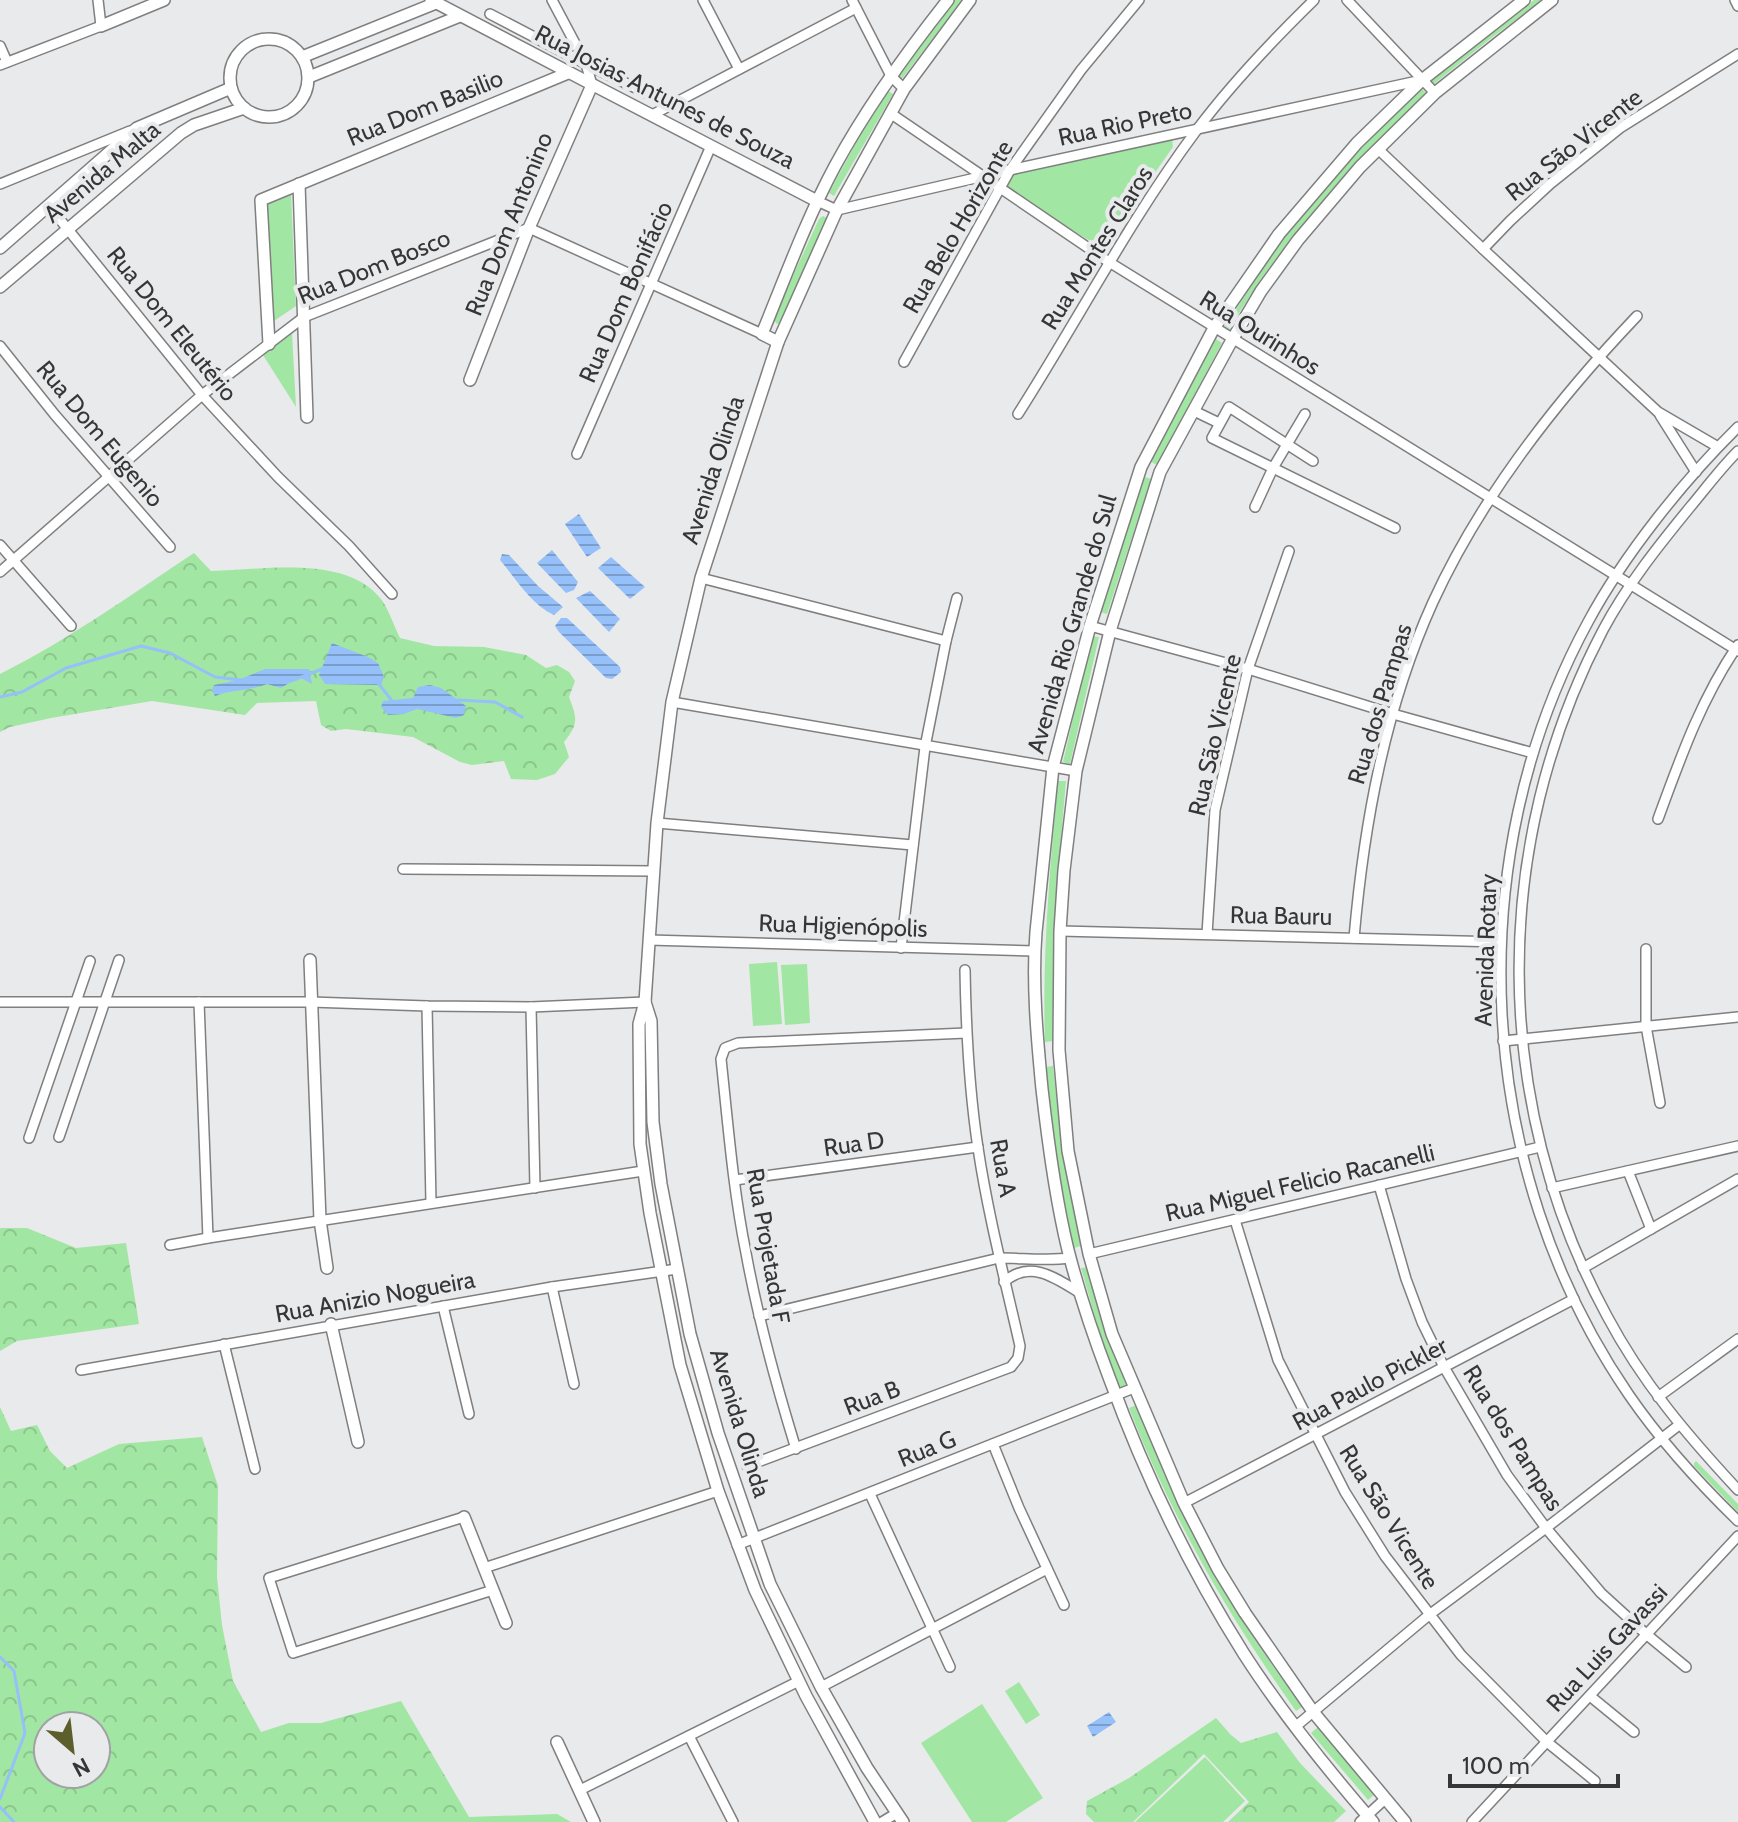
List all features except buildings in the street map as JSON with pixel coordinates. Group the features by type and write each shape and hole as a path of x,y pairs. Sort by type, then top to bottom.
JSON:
{"street":[{"path":"98,0 101,26"},
{"path":"0,46 3,63 164,0"},
{"path":"552,0 586,64 592,85"},
{"path":"703,0 739,69"},
{"path":"762,334 817,201 850,139 891,76 948,0"},
{"name":"Avenida Olinda","path":"875,1822 799,1681 755,1590 718,1491 680,1365 643,1171 639,1113 639,1024 645,1002 657,823 672,702 701,578 778,342 837,210 904,89 970,0"},
{"name":"Rua Belo Horizonte","path":"904,362 1010,170 1081,70 1139,0"},
{"name":"Rua Montes Claros","path":"1018,414 1109,262 1197,129 1267,46 1314,0"},
{"path":"1347,0 1435,93"},
{"name":"Avenida Rio Grande do Sul","path":"1367,1820 1295,1727 1218,1611 1151,1482 1116,1396 1080,1293 1070,1258 1047,1134 1038,1051 1035,951 1045,828 1053,767 1090,626 1141,467 1214,328 1279,234 1357,143 1422,80 1524,0"},
{"name":"Avenida Rio Grande do Sul","path":"1405,1822 1314,1713 1218,1569 1184,1503 1112,1334 1089,1254 1068,1151 1059,1050 1060,931 1068,827 1076,771 1110,631 1160,472 1232,340 1261,291 1298,240 1360,167 1435,93 1552,0"},
{"path":"1735,0 1738,6"},
{"path":"302,57 434,1"},
{"name":"Rua Josias Antunes de Souza","path":"434,1 837,210"},
{"path":"652,115 854,4 891,76 904,89"},
{"path":"490,14 671,105"},
{"path":"309,77 460,16"},
{"path":"266,39 290,45 302,57 309,77 305,93 296,107 282,115 266,117 250,113 238,102 230,79 233,63 243,49 266,39"},
{"name":"Rua São Vicente","path":"1483,249 1550,184 1620,128 1738,54"},
{"name":"Rua Dom Basilio","path":"269,344 261,200 568,73"},
{"name":"Rua Rio Preto","path":"837,210 1422,80"},
{"name":"Rua Dom Antonino","path":"470,380 529,228 592,85"},
{"name":"Avenida Malta","path":"0,248 137,128 231,88"},
{"name":"Avenida Malta","path":"0,287 181,133 194,125 244,108"},
{"name":"Rua Ourinhos","path":"890,113 1109,262 1631,585"},
{"path":"0,184 137,128"},
{"name":"Rua Dom Bonifácio","path":"577,454 711,146"},
{"path":"1378,149 1658,412 1718,447"},
{"path":"299,184 307,417"},
{"name":"Rua Dom Eleutério","path":"49,206 202,395 392,594"},
{"path":"529,228 778,342"},
{"name":"Rua Dom Bosco","path":"0,572 202,395 304,317 529,228"},
{"name":"Rua dos Pampas","path":"1354,938 1366,828 1378,771 1413,650 1433,602 1491,498 1559,403 1597,357 1637,316"},
{"name":"Rua Dom Eugenio","path":"0,346 55,415 170,547"},
{"path":"1313,461 1229,407 1212,438 1395,528"},
{"path":"1194,411 1219,423"},
{"path":"1658,412 1696,472"},
{"path":"1255,507 1273,468 1305,414"},
{"name":"Avenida Rotary","path":"1738,427 1656,520 1588,621 1565,669 1533,753 1517,812 1501,942 1503,1041 1521,1151 1543,1224 1574,1299 1612,1369 1662,1438 1738,1521"},
{"name":"Avenida Rotary","path":"1738,451 1670,532 1631,585 1604,628 1571,700 1535,814 1529,844 1521,906 1519,981 1522,1039 1540,1147 1552,1188 1583,1268 1621,1342 1658,1397 1700,1450 1738,1490"},
{"path":"0,545 71,626"},
{"name":"Rua São Vicente","path":"1207,934 1215,810 1248,669 1289,551"},
{"path":"701,578 946,641"},
{"path":"1631,585 1737,648 1707,696 1658,819"},
{"path":"901,948 925,747 957,598"},
{"path":"1090,626 1533,753"},
{"path":"672,702 1076,771"},
{"path":"1517,812 1535,814"},
{"path":"657,823 913,845"},
{"path":"403,869 653,871"},
{"name":"Rua Bauru","path":"1060,931 1501,942"},
{"name":"Rua Higienópolis","path":"649,940 1035,951"},
{"path":"1646,949 1646,1026 1660,1103"},
{"path":"59,1137 119,960"},
{"path":"310,960 320,1220 327,1268"},
{"path":"29,1138 90,961"},
{"name":"Rua A","path":"965,970 966,1033 978,1147 1004,1282 1020,1346 1018,1358 1011,1367"},
{"path":"0,1002 311,1002 531,1007 645,1002"},
{"path":"199,1002 208,1238"},
{"name":"Avenida Olinda","path":"645,1002 651,1021 653,1122 659,1169 696,1361 718,1433 770,1584 821,1687 867,1768 900,1817"},
{"path":"427,1006 431,1203"},
{"path":"531,1007 535,1188"},
{"path":"1503,1041 1738,1017"},
{"name":"Rua Projetada F","path":"796,1449 774,1378 745,1252 721,1059 725,1048 738,1043 966,1033"},
{"path":"1038,1051 1059,1050"},
{"path":"1552,1188 1738,1146"},
{"name":"Rua D","path":"735,1180 978,1147"},
{"name":"Rua Miguel Felicio Racanelli","path":"1089,1254 1540,1147"},
{"path":"170,1245 659,1169"},
{"path":"1628,1171 1651,1229"},
{"path":"1583,1268 1738,1179"},
{"name":"Rua dos Pampas","path":"1379,1185 1422,1322 1444,1367 1507,1475 1546,1528 1601,1593 1686,1667"},
{"name":"Rua São Vicente","path":"1235,1220 1278,1360 1345,1492 1372,1535 1461,1655 1547,1742 1595,1781"},
{"path":"759,1316 999,1258 1053,1260 1089,1254"},
{"path":"1053,1260 1055,1277"},
{"name":"Rua Anizio Nogueira","path":"81,1370 331,1324 677,1269"},
{"path":"1004,1282 1012,1274 1024,1271 1045,1273 1080,1293"},
{"path":"552,1287 574,1384"},
{"name":"Rua Paulo Pickler","path":"1184,1503 1574,1299"},
{"path":"443,1306 469,1414"},
{"path":"331,1324 358,1442"},
{"path":"1658,1397 1738,1339"},
{"path":"224,1344 255,1469"},
{"name":"Rua B","path":"747,1466 1011,1367"},
{"path":"1116,1396 1134,1388"},
{"name":"Rua G","path":"737,1545 1116,1396"},
{"path":"1295,1727 1429,1615 1679,1425"},
{"path":"702,1439 718,1433"},
{"path":"993,1444 1064,1605"},
{"path":"1685,1464 1700,1450"},
{"path":"484,1568 718,1491"},
{"path":"870,1494 950,1667"},
{"path":"493,1590 293,1653 269,1578 464,1517 484,1568 493,1590 506,1623"},
{"name":"Rua Luis Gavassi","path":"1472,1822 1738,1536"},
{"path":"821,1687 1047,1569"},
{"path":"580,1790 799,1681"},
{"path":"1590,1696 1634,1732"},
{"path":"689,1736 733,1822"},
{"path":"557,1742 594,1822"},
{"path":"837,1753 854,1742"},
{"path":"1367,1820 1385,1799"},
{"path":"882,1822 900,1817"}],"green space":[{"path":"954,0 962,0 901,80 896,76"},
{"path":"1534,0 1542,0 1434,84 1431,81"},
{"path":"1421,88 1426,93 1320,204 1271,265 1228,331 1223,329 1282,239 1360,150"},
{"path":"888,91 893,94 834,196 829,193"},
{"path":"1172,138 1173,147 1105,244 1097,245 1010,192 1006,182 1013,172"},
{"path":"291,193 296,306 271,323 265,204"},
{"path":"823,216 827,222 777,324 773,319"},
{"path":"292,333 296,407 263,355"},
{"path":"1216,339 1222,343 1157,465 1151,462"},
{"path":"1145,477 1151,479 1107,614 1100,612"},
{"path":"194,553 211,571 302,568 347,576 366,585 381,599 400,638 434,646 484,647 526,655 546,668 557,665 569,672 575,681 569,697 575,716 574,725 564,742 569,757 555,774 537,780 511,779 504,761 472,765 460,762 413,737 346,729 331,731 321,725 316,701 257,703 245,715 152,701 51,718 0,732 0,674 75,632"},
{"path":"1092,636 1099,637 1070,764 1063,762"},
{"path":"1058,781 1066,781 1056,911 1053,1041 1045,1042 1046,944"},
{"path":"777,962 782,1024 753,1026 749,964"},
{"path":"807,964 810,1023 785,1025 781,965"},
{"path":"1053,1066 1064,1156 1081,1246 1074,1248 1057,1158 1045,1067"},
{"path":"0,1228 27,1228 76,1248 126,1243 139,1324 17,1341 0,1351"},
{"path":"1088,1267 1126,1385 1119,1388 1081,1268"},
{"path":"1136,1405 1195,1535 1244,1623 1302,1707 1296,1711 1224,1602 1183,1528 1129,1408"},
{"path":"0,1407 11,1431 37,1425 50,1451 67,1468 119,1444 202,1437 218,1486 217,1577 233,1681 261,1732 289,1723 321,1723 401,1701 469,1817 557,1814 571,1822 0,1822"},
{"path":"1696,1461 1738,1504 1738,1512 1694,1466"},
{"path":"1019,1682 1040,1715 1026,1724 1005,1691"},
{"path":"982,1704 1043,1798 1006,1822 972,1822 921,1743"},
{"path":"1216,1718 1241,1743 1277,1732 1300,1763 1346,1811 1334,1822 1228,1822 1249,1802 1204,1754 1133,1822 1094,1822 1086,1814 1087,1801 1129,1778"},
{"path":"1318,1727 1375,1794 1368,1800 1311,1733"},
{"path":"1205,1757 1245,1801 1223,1822 1135,1822"}],"water":[{"path":"579,514 601,548 587,557 565,524"},
{"path":"552,550 578,582 574,590 566,593 537,563"},
{"path":"502,554 509,555 563,607 554,615 539,605 500,560"},
{"path":"611,557 645,587 630,599 598,568"},
{"path":"590,591 620,619 609,632 576,598"},
{"path":"561,618 567,618 620,667 621,672 612,679 606,678 559,632 555,626"},
{"path":"332,643 378,663 384,677 381,685 325,684 319,675"},
{"path":"265,669 309,669 312,684 299,677 281,688 267,684 215,696 212,690 214,685 238,680"},
{"path":"430,685 441,688 466,706 464,715 456,718 417,709 388,715 381,707 383,701 413,698 418,687"},
{"path":"1109,1712 1116,1722 1093,1737 1087,1726"}],"waterway":[{"path":"0,697 22,692 66,668 141,646 170,653 215,677 241,680"},
{"path":"291,681 322,669"},
{"path":"378,683 393,702"},
{"path":"458,700 495,702 522,717"},
{"path":"0,1657 14,1671 25,1733 0,1799"},
{"path":"0,1807 14,1822"}]}
